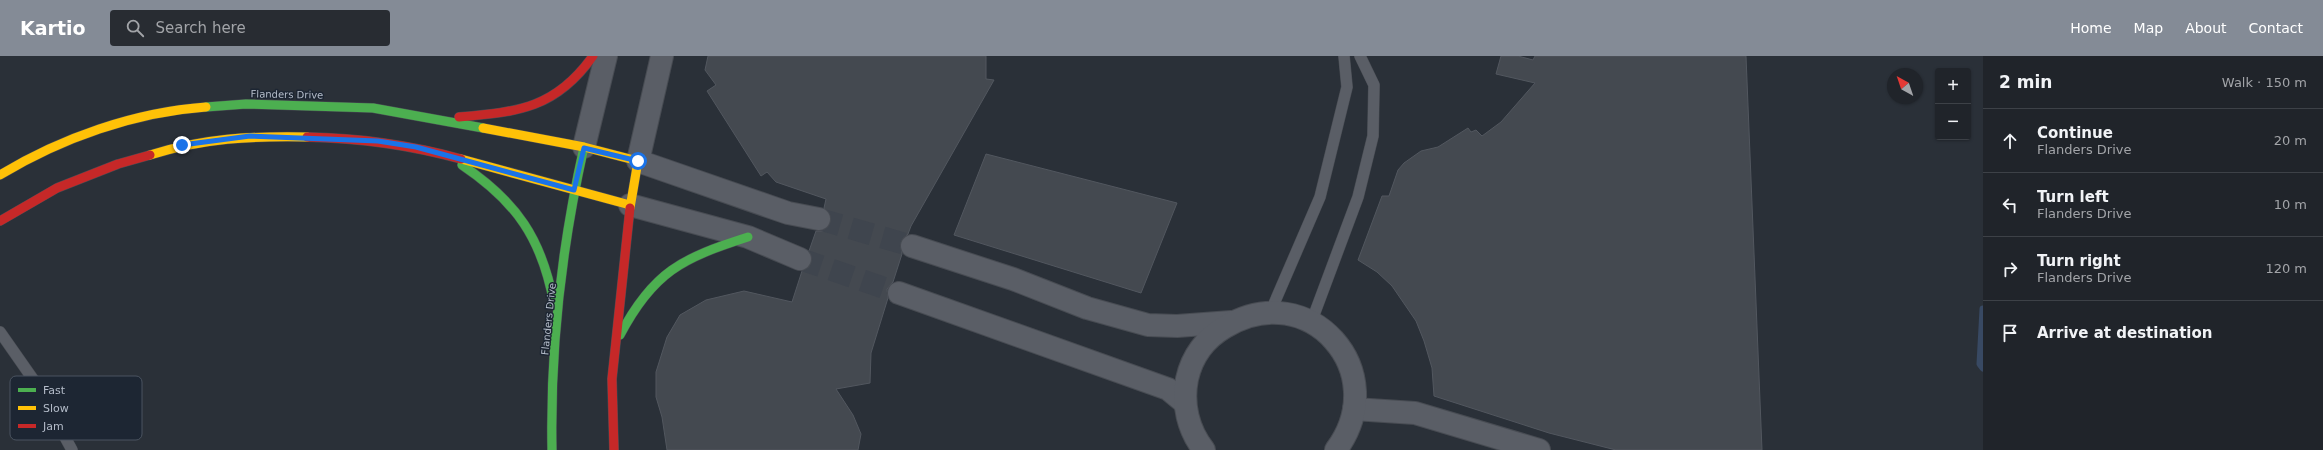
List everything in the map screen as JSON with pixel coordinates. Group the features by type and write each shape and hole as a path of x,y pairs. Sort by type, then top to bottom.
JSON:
{"street":[{"path":"430,118 475,116 526,109 548,101 574,82 593,56"},
{"path":"584,148 606,56"},
{"path":"614,450 612,379 617,342 619,298 630,205 638,161 662,56"},
{"name":"Flanders Drive","path":"0,175 20,163 104,127 179,109 246,104 322,105 373,108 584,148 638,161"},
{"path":"0,221 57,188 118,164 182,145 250,136 321,137 378,141 416,147 748,237 800,259"},
{"name":"Flanders Drive","path":"552,450 551,419 557,329 574,190 584,148"},
{"path":"445,155 476,174 506,199 529,227 547,270 557,329"},
{"path":"638,161 788,213 819,219"},
{"path":"617,342 631,312 649,288 673,267 704,250 748,237"},
{"path":"912,246 1013,279 1087,308 1148,325 1177,326 1232,322"},
{"path":"899,293 1168,389 1185,403"},
{"path":"1202,448 1192,432 1185,403 1186,388 1194,359 1213,334 1241,317 1256,313 1288,313 1311,323 1330,336 1348,362 1353,377 1354,409 1351,424 1336,450"},
{"path":"1354,409 1415,413 1539,450"}],"lane":[{"path":"1270,313 1320,197 1347,87 1344,56"},
{"path":"1311,323 1358,197 1373,136 1374,85 1360,56"},
{"path":"0,332 31,376"},
{"path":"67,440 72,450"}],"building":[{"path":"708,56 986,56 986,79 994,80 911,226 908,234 900,242 902,254 893,282 887,289 888,298 871,353 870,383 836,389 853,415 861,434 858,450 667,450 662,417 656,397 656,372 667,337 680,315 706,300 744,291 792,302 802,271 808,269 812,263 812,257 809,251 816,231 823,231 829,227 831,221 831,215 824,208 826,199 776,182 767,172 761,176 707,91 716,85 705,70"},
{"path":"1501,56 1518,56 1533,60 1535,56 1746,56 1762,450 1616,450 1549,433 1434,396 1432,368 1416,321 1392,286 1377,272 1358,260 1382,196 1389,196 1398,170 1404,163 1421,151 1438,147 1468,128 1471,132 1476,130 1482,136 1501,122 1535,83 1496,74"},
{"path":"986,154 1177,203 1141,293 954,235"}],"waterway":[{"path":"1983,309 1980,364 1983,368"}],"tunnel":[{"path":"819,219 912,246"},
{"path":"800,259 899,293"}],"traffic: fast":[{"path":"206,107 246,104 373,108 483,128"},
{"path":"552,450 553,374 559,297 569,221 584,147"},
{"path":"462,165 498,193 524,224 534,241 542,260 549,281 554,304"},
{"path":"620,335 632,314 645,296 672,270 705,252 748,237"}],"traffic: slow":[{"path":"0,175 48,149 99,129 152,115 206,107"},
{"path":"483,128 584,147 638,161 630,208"},
{"path":"150,155 189,145 227,139 307,137"},
{"path":"461,159 630,205"}],"traffic: jam":[{"path":"459,117 500,113 535,104 550,97 565,87 593,56"},
{"path":"307,137 385,143 461,159"},
{"path":"0,221 57,188 118,164 150,155"},
{"path":"614,450 612,379 630,208"}],"route":[{"path":"182,145 250,136 321,137 378,141 416,147 574,190 584,148 638,161"}]}
